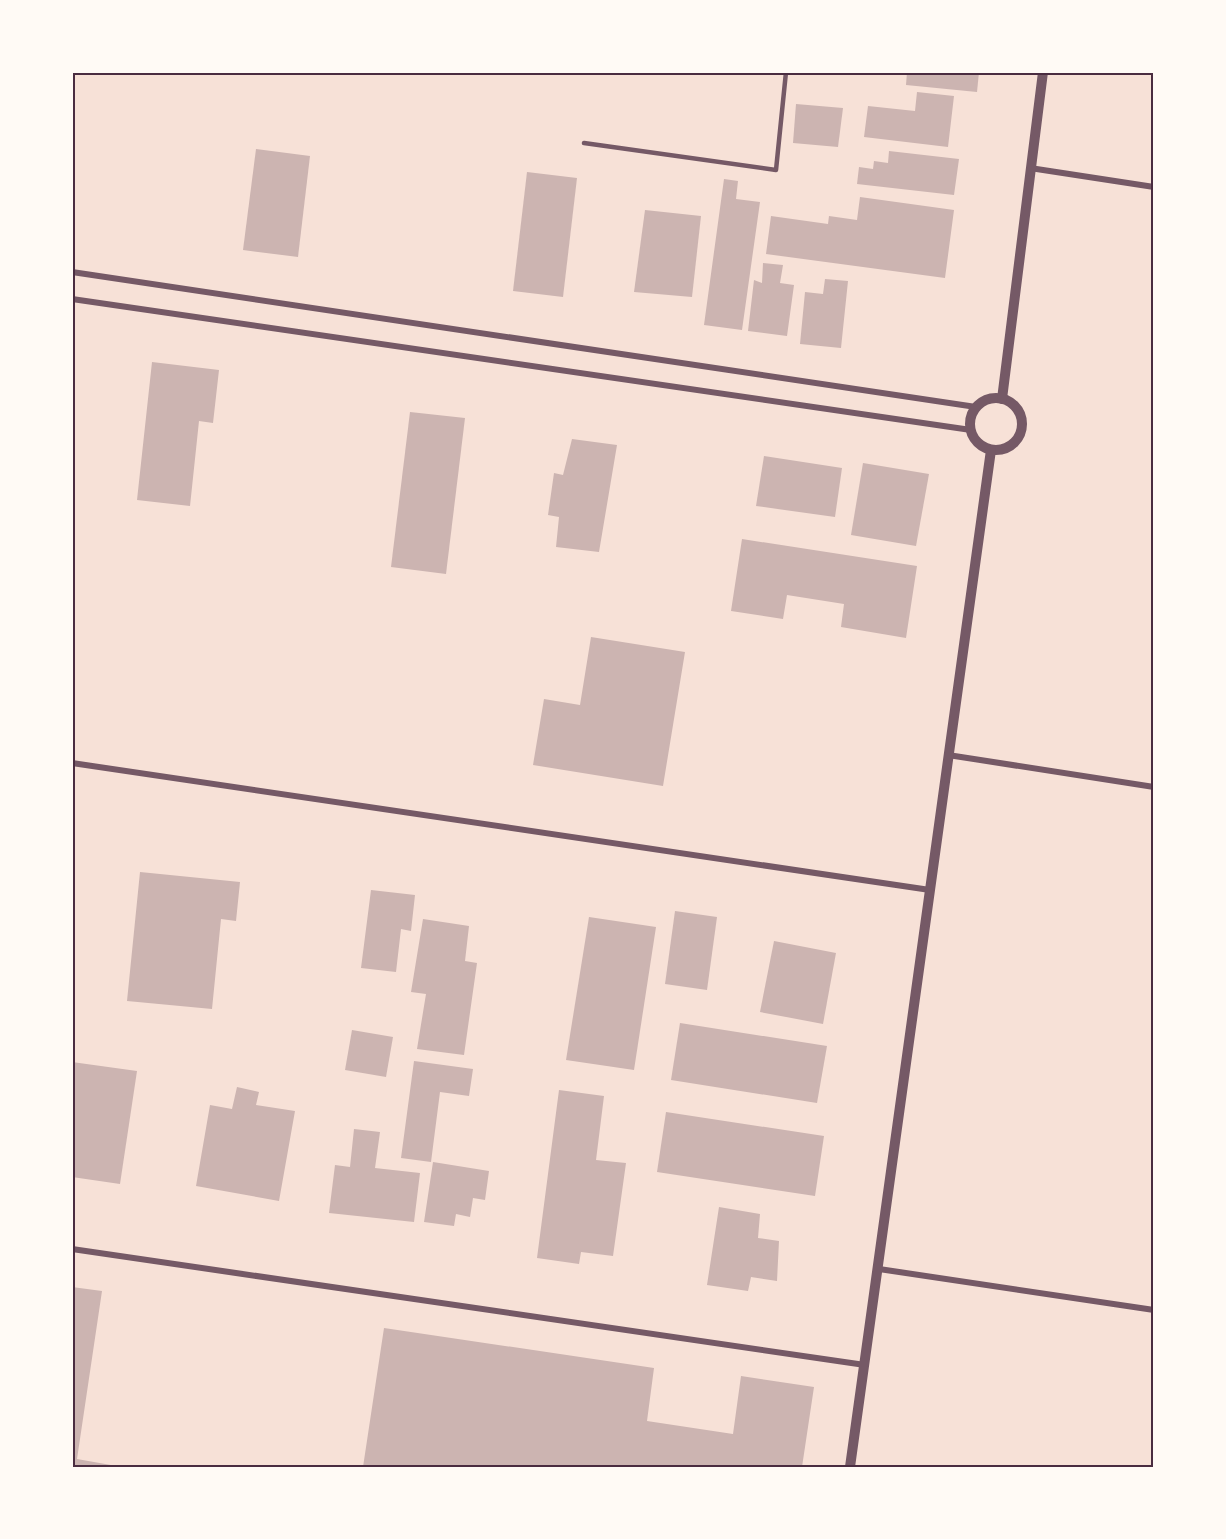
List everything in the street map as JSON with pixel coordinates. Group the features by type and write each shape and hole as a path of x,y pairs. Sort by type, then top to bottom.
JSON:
{"street":[{"path":"1002,399 1043,72"},
{"path":"1030,168 1154,187"},
{"path":"72,272 976,407"},
{"path":"72,299 970,430"},
{"path":"1002,399 1011,403 1020,413 1022,428 1018,439 1008,448 991,450 975,441 970,430 972,414 976,407 987,400 1002,399"},
{"path":"850,1467 991,450"},
{"path":"948,755 1154,787"},
{"path":"72,763 930,890"},
{"path":"72,1249 865,1365"},
{"path":"879,1269 1154,1310"}],"lane":[{"path":"584,143 776,170 786,72"}],"building":[{"path":"907,72 979,72 977,92 906,85"},
{"path":"917,92 954,96 948,147 864,137 868,106 915,111"},
{"path":"796,104 843,108 838,147 793,143"},
{"path":"256,149 310,156 298,257 243,250"},
{"path":"889,151 959,159 954,195 857,184 859,167 873,169 874,161 888,163"},
{"path":"527,172 577,178 563,297 513,291"},
{"path":"724,179 738,181 736,199 760,202 742,330 704,325"},
{"path":"860,197 954,210 945,278 766,254 771,216 828,224 829,216 857,220"},
{"path":"645,210 701,216 692,297 634,292"},
{"path":"763,263 783,265 780,283 794,285 787,336 748,331 754,280 762,283"},
{"path":"825,279 848,281 841,348 800,344 805,292 823,294"},
{"path":"152,362 219,370 213,423 199,421 190,506 137,500"},
{"path":"410,412 465,418 446,574 391,567"},
{"path":"572,439 617,445 599,552 556,547 559,517 548,515 554,473 563,475"},
{"path":"764,456 842,468 835,517 756,506"},
{"path":"863,463 929,474 916,546 851,535"},
{"path":"742,539 917,566 906,638 841,627 844,604 787,595 783,619 731,611"},
{"path":"591,637 685,652 663,786 533,765 544,699 580,705"},
{"path":"140,872 240,882 236,921 221,919 212,1009 127,1001"},
{"path":"371,890 415,895 411,931 401,929 396,972 361,968"},
{"path":"675,911 717,917 707,990 665,984"},
{"path":"589,917 656,927 634,1070 566,1060"},
{"path":"423,919 469,926 465,961 477,963 464,1055 417,1049 426,994 411,992"},
{"path":"774,941 836,953 823,1024 760,1012"},
{"path":"680,1023 827,1046 817,1103 671,1080"},
{"path":"352,1030 393,1037 386,1077 345,1070"},
{"path":"414,1061 473,1069 469,1096 440,1092 431,1162 401,1158"},
{"path":"72,1062 137,1071 120,1184 72,1177"},
{"path":"237,1087 259,1092 256,1105 295,1111 279,1201 196,1186 210,1105 232,1109"},
{"path":"559,1090 604,1096 596,1160 626,1163 613,1256 581,1252 579,1264 537,1258"},
{"path":"666,1112 824,1136 815,1196 657,1172"},
{"path":"354,1129 380,1132 375,1168 420,1173 414,1222 329,1213 335,1165 350,1167"},
{"path":"433,1162 489,1171 485,1200 473,1198 470,1217 456,1214 454,1226 424,1222"},
{"path":"719,1207 760,1214 758,1238 779,1241 777,1281 751,1277 748,1291 707,1285"},
{"path":"72,1287 102,1291 77,1459 122,1467 72,1467"},
{"path":"384,1328 654,1368 647,1421 733,1434 741,1376 814,1387 802,1467 363,1467"}]}
